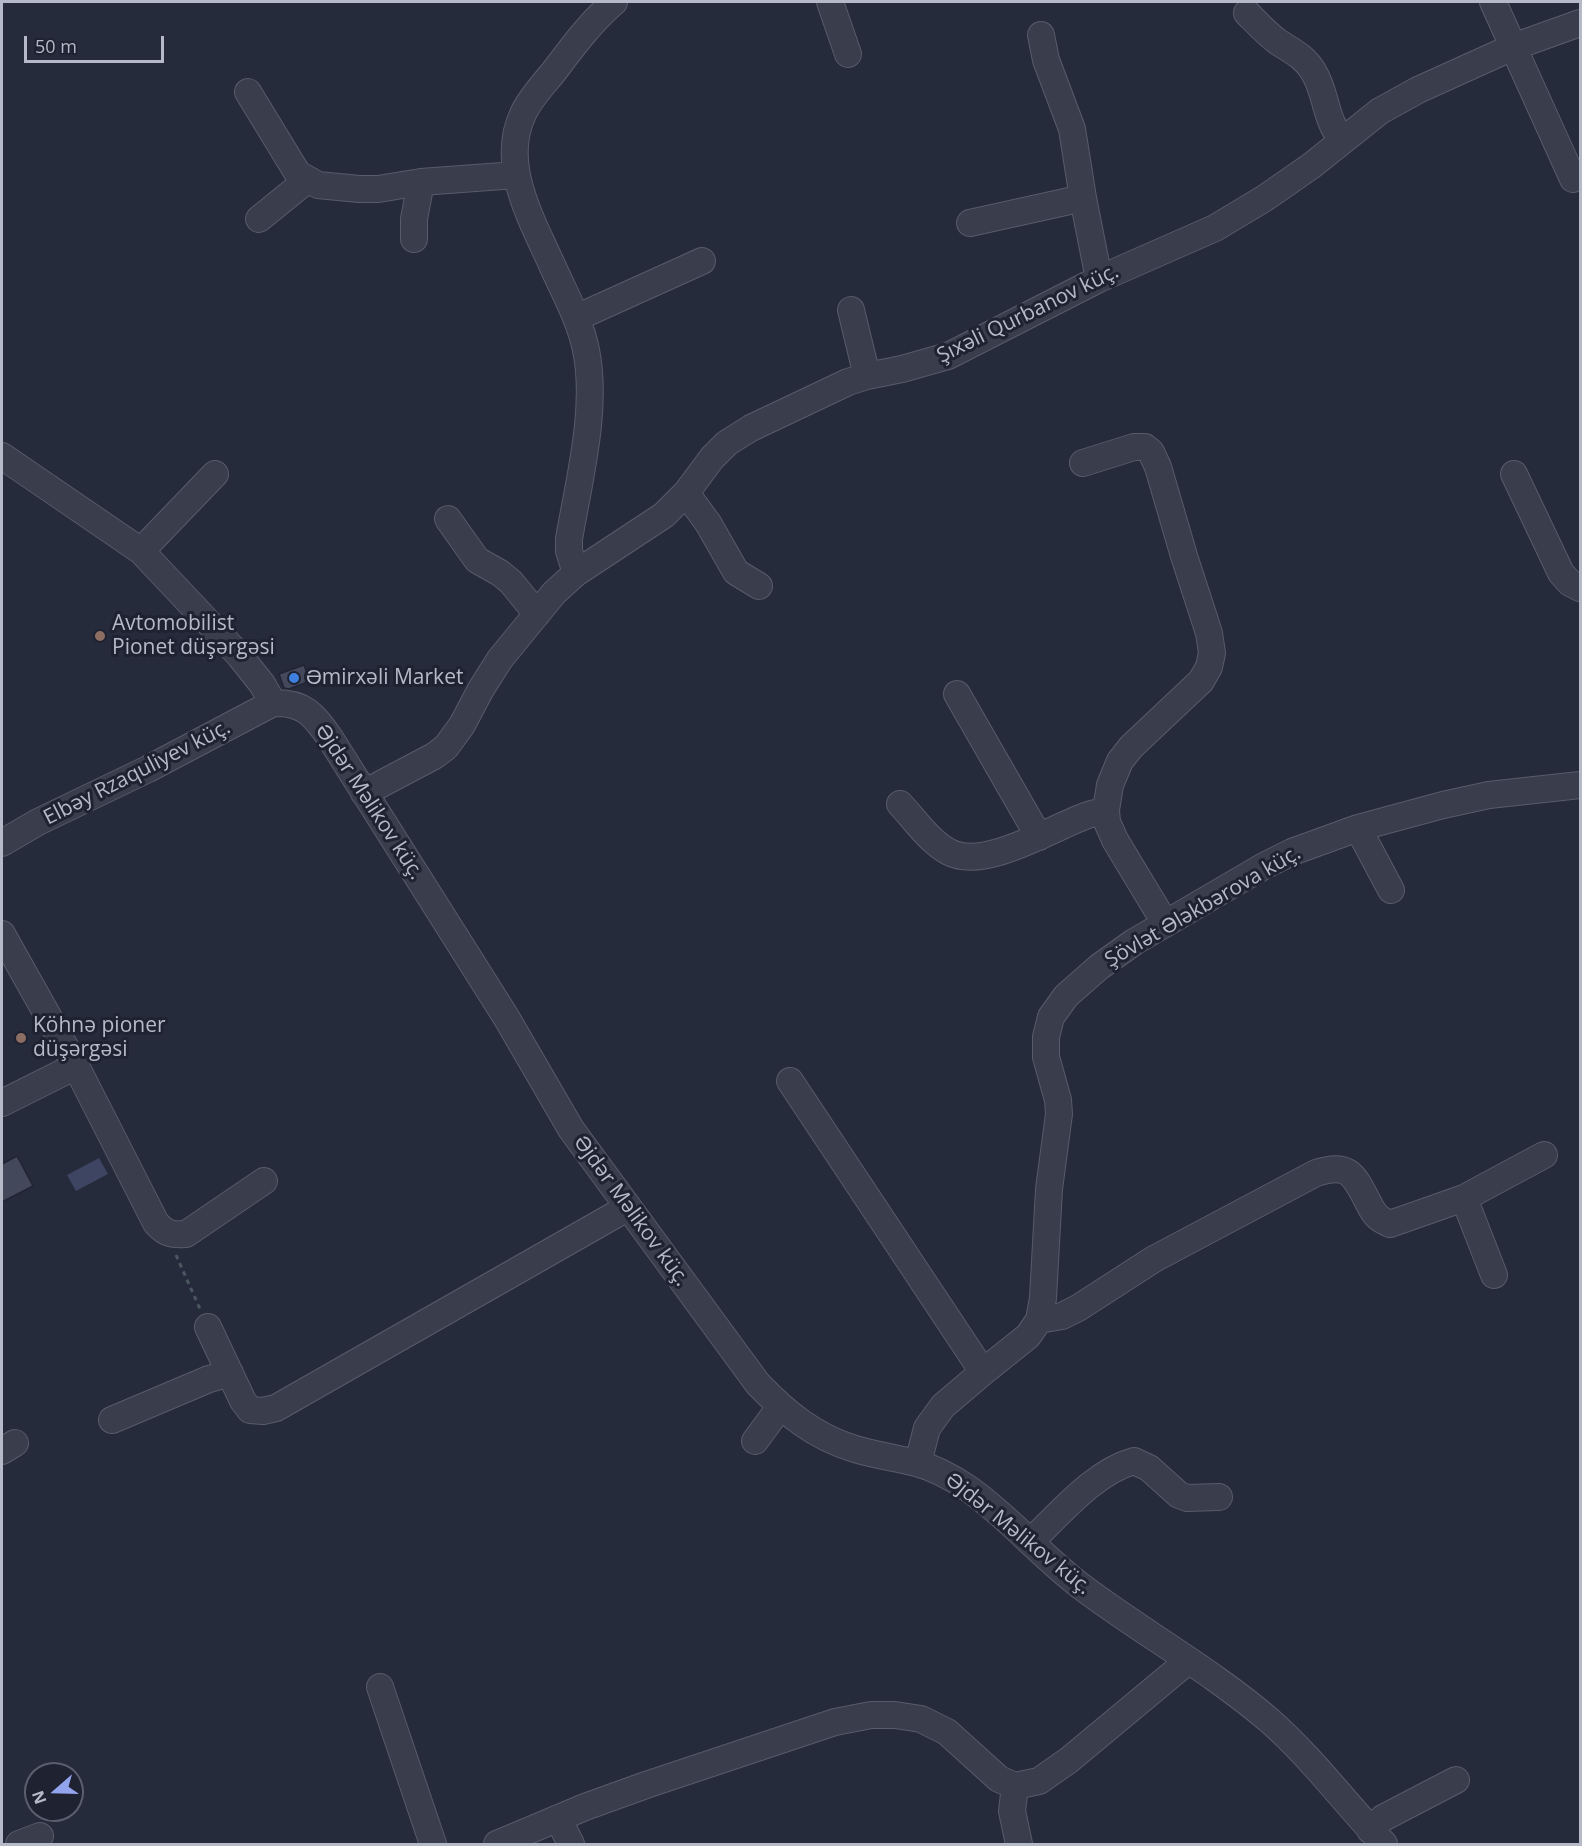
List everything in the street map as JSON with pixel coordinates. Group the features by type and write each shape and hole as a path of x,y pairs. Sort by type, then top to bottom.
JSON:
{"street":[{"path":"576,573 569,551 569,539 590,412 590,376 576,318 527,209 516,175 514,152 516,133 526,109 579,38 614,2"},
{"path":"830,2 848,54"},
{"path":"1493,2 1573,179"},
{"path":"1247,13 1268,34 1300,55 1308,64 1315,74 1329,119 1342,140"},
{"name":"Şıxəli Qurbanov küç.","path":"364,793 434,756 446,747 462,725 500,659 565,581 664,515 686,493 712,458 727,443 751,428 823,393 867,376 948,356 1099,279 1215,228 1265,198 1311,166 1380,111 1399,100 1512,47 1581,23"},
{"path":"1041,35 1046,60 1072,129 1099,279"},
{"path":"248,92 298,174 318,184 378,189 421,182 516,175"},
{"path":"259,219 307,180"},
{"path":"414,239 414,219 421,182"},
{"path":"970,223 1083,198"},
{"path":"576,318 702,261"},
{"path":"851,310 867,376"},
{"path":"1083,463 1134,447 1144,447 1151,452 1158,466 1209,633 1212,653 1209,667 1201,681 1131,747 1120,761 1110,785 1106,810 1107,822 1114,840 1165,923"},
{"path":"2,456 141,551 239,655 262,684 273,703"},
{"path":"141,551 215,474"},
{"path":"1514,474 1561,573 1570,583 1581,588"},
{"path":"686,493 708,524 736,572 759,586"},
{"path":"448,519 477,560 511,582 537,614"},
{"path":"957,694 1039,837"},
{"name":"Əjdər Məlikov küç.","path":"273,703 287,702 302,706 316,718 506,1017 571,1129 758,1384 780,1407 823,1436 852,1448 918,1463 944,1473 970,1489 1083,1588 1236,1694 1272,1723 1377,1837"},
{"name":"Elbəy Rzaquliyev küç.","path":"2,843 38,822 139,774 273,703"},
{"name":"Şövlət Ələkbərova küç.","path":"1039,1320 1043,1298 1044,1246 1049,1189 1059,1114 1058,1100 1046,1058 1046,1037 1052,1017 1066,996 1099,967 1134,942 1292,852 1358,828 1443,805 1489,795 1581,785"},
{"path":"900,804 934,841 947,852 960,857 986,856 1106,810"},
{"path":"1358,828 1391,890"},
{"path":"2,934 76,1066 156,1223 163,1231 172,1235 186,1234 264,1180"},
{"path":"2,1104 76,1066"},
{"path":"790,1081 982,1372"},
{"path":"918,1463 927,1428 932,1419 943,1406 982,1372 1028,1336 1039,1320 1062,1316 1078,1308 1164,1253 1316,1173 1331,1168 1349,1172 1360,1185 1374,1213 1390,1224 1464,1198 1544,1155"},
{"path":"1464,1198 1494,1275"},
{"path":"208,1327 243,1401 250,1410 263,1411 276,1408 627,1208"},
{"path":"112,1420 209,1379 230,1373"},
{"path":"755,1441 780,1407"},
{"path":"1030,1542 1099,1479 1123,1464 1134,1461 1149,1468 1179,1496 1219,1497"},
{"path":"497,1845 558,1818 646,1785 836,1722 871,1715 895,1715 921,1719 947,1732 999,1779 1015,1786 1040,1780 1069,1761 1188,1661"},
{"path":"380,1687 433,1845"},
{"path":"1377,1837 1383,1818 1456,1780"},
{"path":"1015,1786 1012,1811 1019,1845"},
{"path":"558,1818 571,1845"}],"path":[{"path":"172,1235 178,1261 208,1327"}],"water":[{"path":"99,1158 108,1174 76,1191 67,1175"}],"building":[{"path":"304,665 310,681 289,689 284,688 279,674"},
{"path":"17,1156 33,1186 2,1202 2,1164"}],"place":[{"name":"Avtomobilist Pionet düşərgəsi","path":"100,636"},
{"name":"Əmirxəli Market","path":"294,678"},
{"name":"Köhnə pioner düşərgəsi","path":"21,1038"}]}
